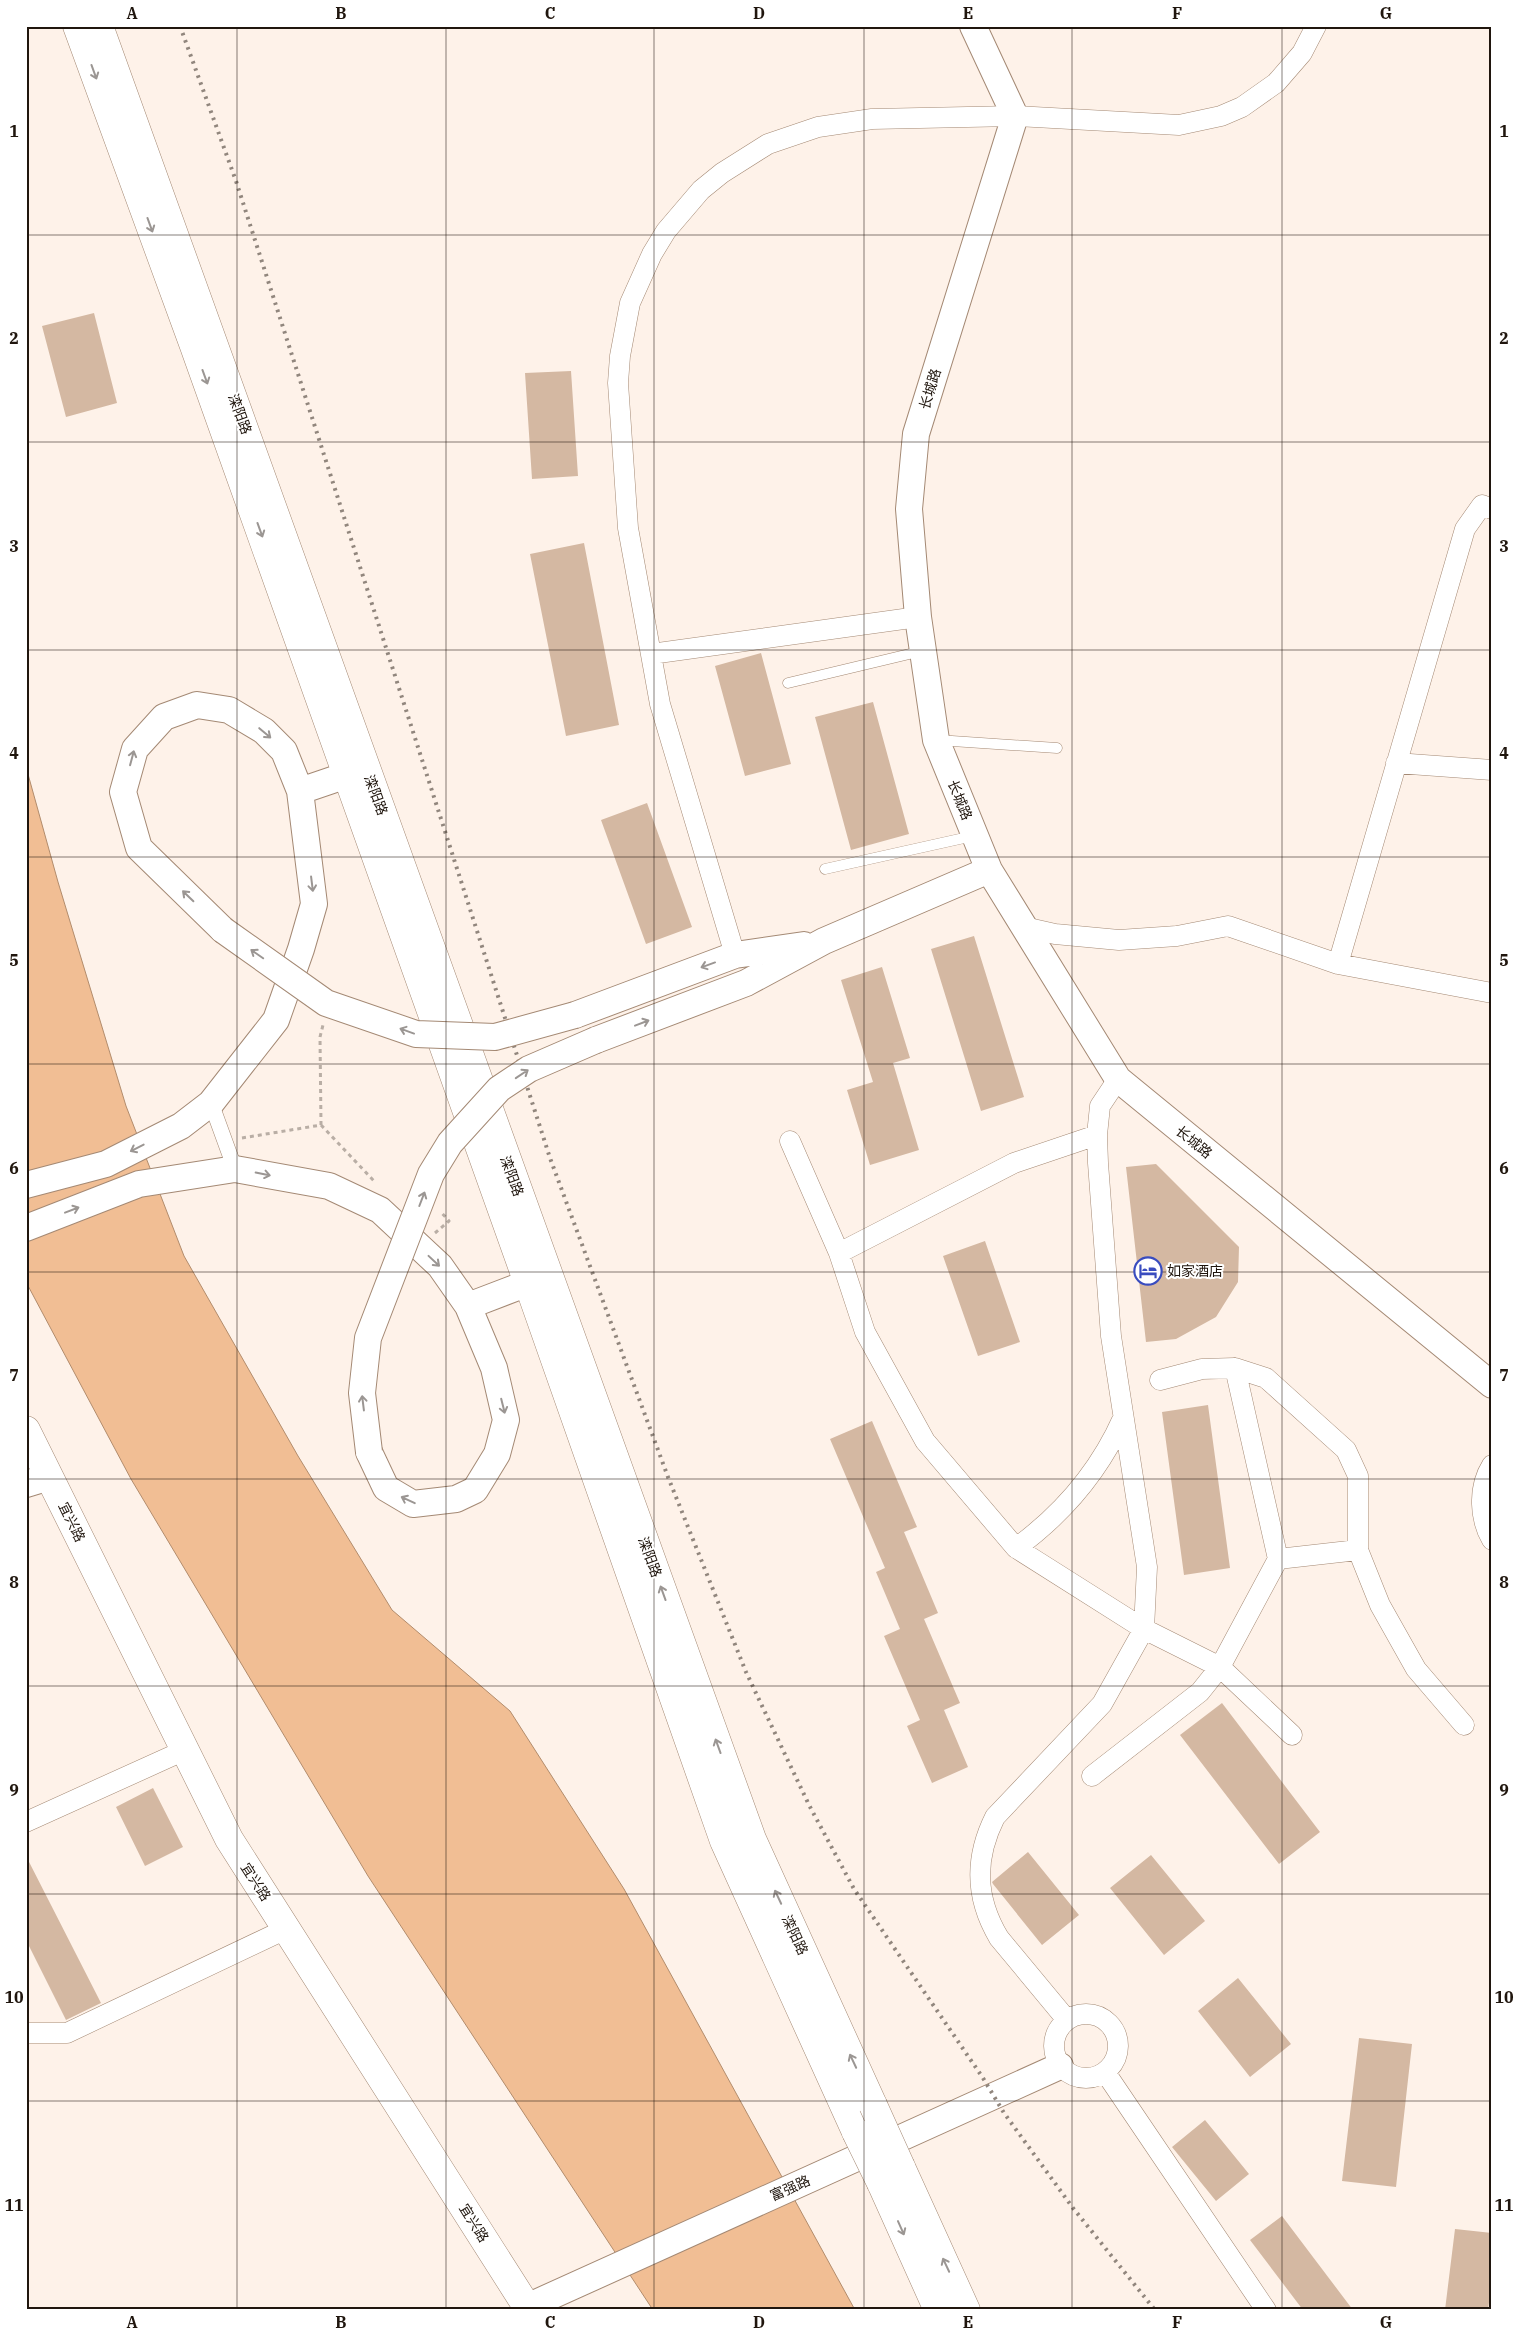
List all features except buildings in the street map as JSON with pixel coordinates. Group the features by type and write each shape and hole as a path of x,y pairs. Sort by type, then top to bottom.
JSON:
{"main road":[{"name":"滦阳路","path":"77,26 347,775 724,1841 856,2132 891,2175 966,2310"},
{"name":"滦阳路","path":"100,26 752,1839 873,2105 891,2175 938,2310"},
{"name":"宜兴路","path":"26,1430 38,1480 185,1750 229,1839 525,2309"}],"street":[{"path":"973,26 1015,116"},
{"path":"735,955 660,704 628,528 618,383 622,338 630,303 652,254 666,231 701,190 722,172 760,149 792,134 818,127 854,121 1015,116 1157,126 1200,122 1242,107 1276,83 1302,53 1316,26"},
{"name":"长城路","path":"1015,116 916,434 909,509 918,617 936,740 974,836 990,870 1118,1079 1492,1385"},
{"path":"1338,964 1465,529 1482,505 1492,509"},
{"path":"652,654 918,617"},
{"path":"26,1185 106,1164 181,1126 211,1103 276,1020 302,949 314,904 300,791 284,751 264,731 229,710 197,705 164,717 135,749 123,792 139,848 223,930 326,1003 416,1034 495,1037 574,1015 735,955 824,941"},
{"path":"1396,763 1492,770"},
{"path":"300,791 347,775"},
{"path":"26,1228 140,1184 235,1169 329,1186 380,1210 440,1266 468,1306 494,1368 506,1420 497,1454 476,1490 456,1499 413,1504 386,1488 369,1452 362,1394 368,1338 431,1174 450,1143 499,1090 529,1069 596,1040 746,983 824,941 990,870"},
{"path":"1024,927 1071,936 1119,940 1177,936 1228,926 1338,964 1492,993"},
{"path":"1067,2020 999,1938 991,1925 981,1897 979,1882 982,1848 995,1817 1102,1704 1144,1629 1147,1567 1111,1336 1097,1135 1100,1106 1118,1079"},
{"path":"211,1103 235,1169"},
{"path":"839,1253 1014,1163 1097,1135"},
{"path":"790,1141 839,1253 865,1332 925,1441 1016,1548 1144,1629 1220,1667 1292,1736"},
{"path":"468,1306 528,1283"},
{"path":"1092,1776 1200,1692 1220,1667 1278,1559 1235,1368"},
{"path":"1160,1380 1202,1369 1235,1368 1266,1378 1346,1450 1358,1476 1358,1550 1380,1605 1416,1669 1464,1725"},
{"path":"1016,1548 1037,1533 1074,1497 1102,1459 1123,1418"},
{"path":"1492,1465 1485,1481 1482,1509 1484,1522 1492,1540"},
{"path":"1278,1559 1358,1550"},
{"path":"26,1822 185,1750"},
{"path":"26,2033 67,2033 286,1929"},
{"path":"1076,2015 1096,2015 1112,2027 1118,2041 1117,2056 1105,2072 1096,2077 1076,2077 1060,2066 1055,2056 1054,2041 1060,2027 1067,2020 1076,2015"},
{"name":"富强路","path":"525,2309 572,2286 1060,2066"},
{"path":"1105,2072 1266,2310"}],"lane":[{"path":"788,683 923,651"},
{"path":"936,740 1057,748"},
{"path":"824,869 974,836"}],"path":[{"path":"224,1141 321,1125 320,1037"}],"shaded area":[{"path":"26,767 58,882 126,1106 184,1256 298,1456 392,1610 510,1711 624,1889 855,2310 653,2310 368,1876 131,1479 26,1282"}],"railway":[{"path":"180,26 236,181 550,1158 668,1477 746,1672 809,1805 854,1889 983,2078 1004,2113 1073,2208 1155,2310"}],"place":[{"name":"如家酒店","path":"1148,1271"}]}
